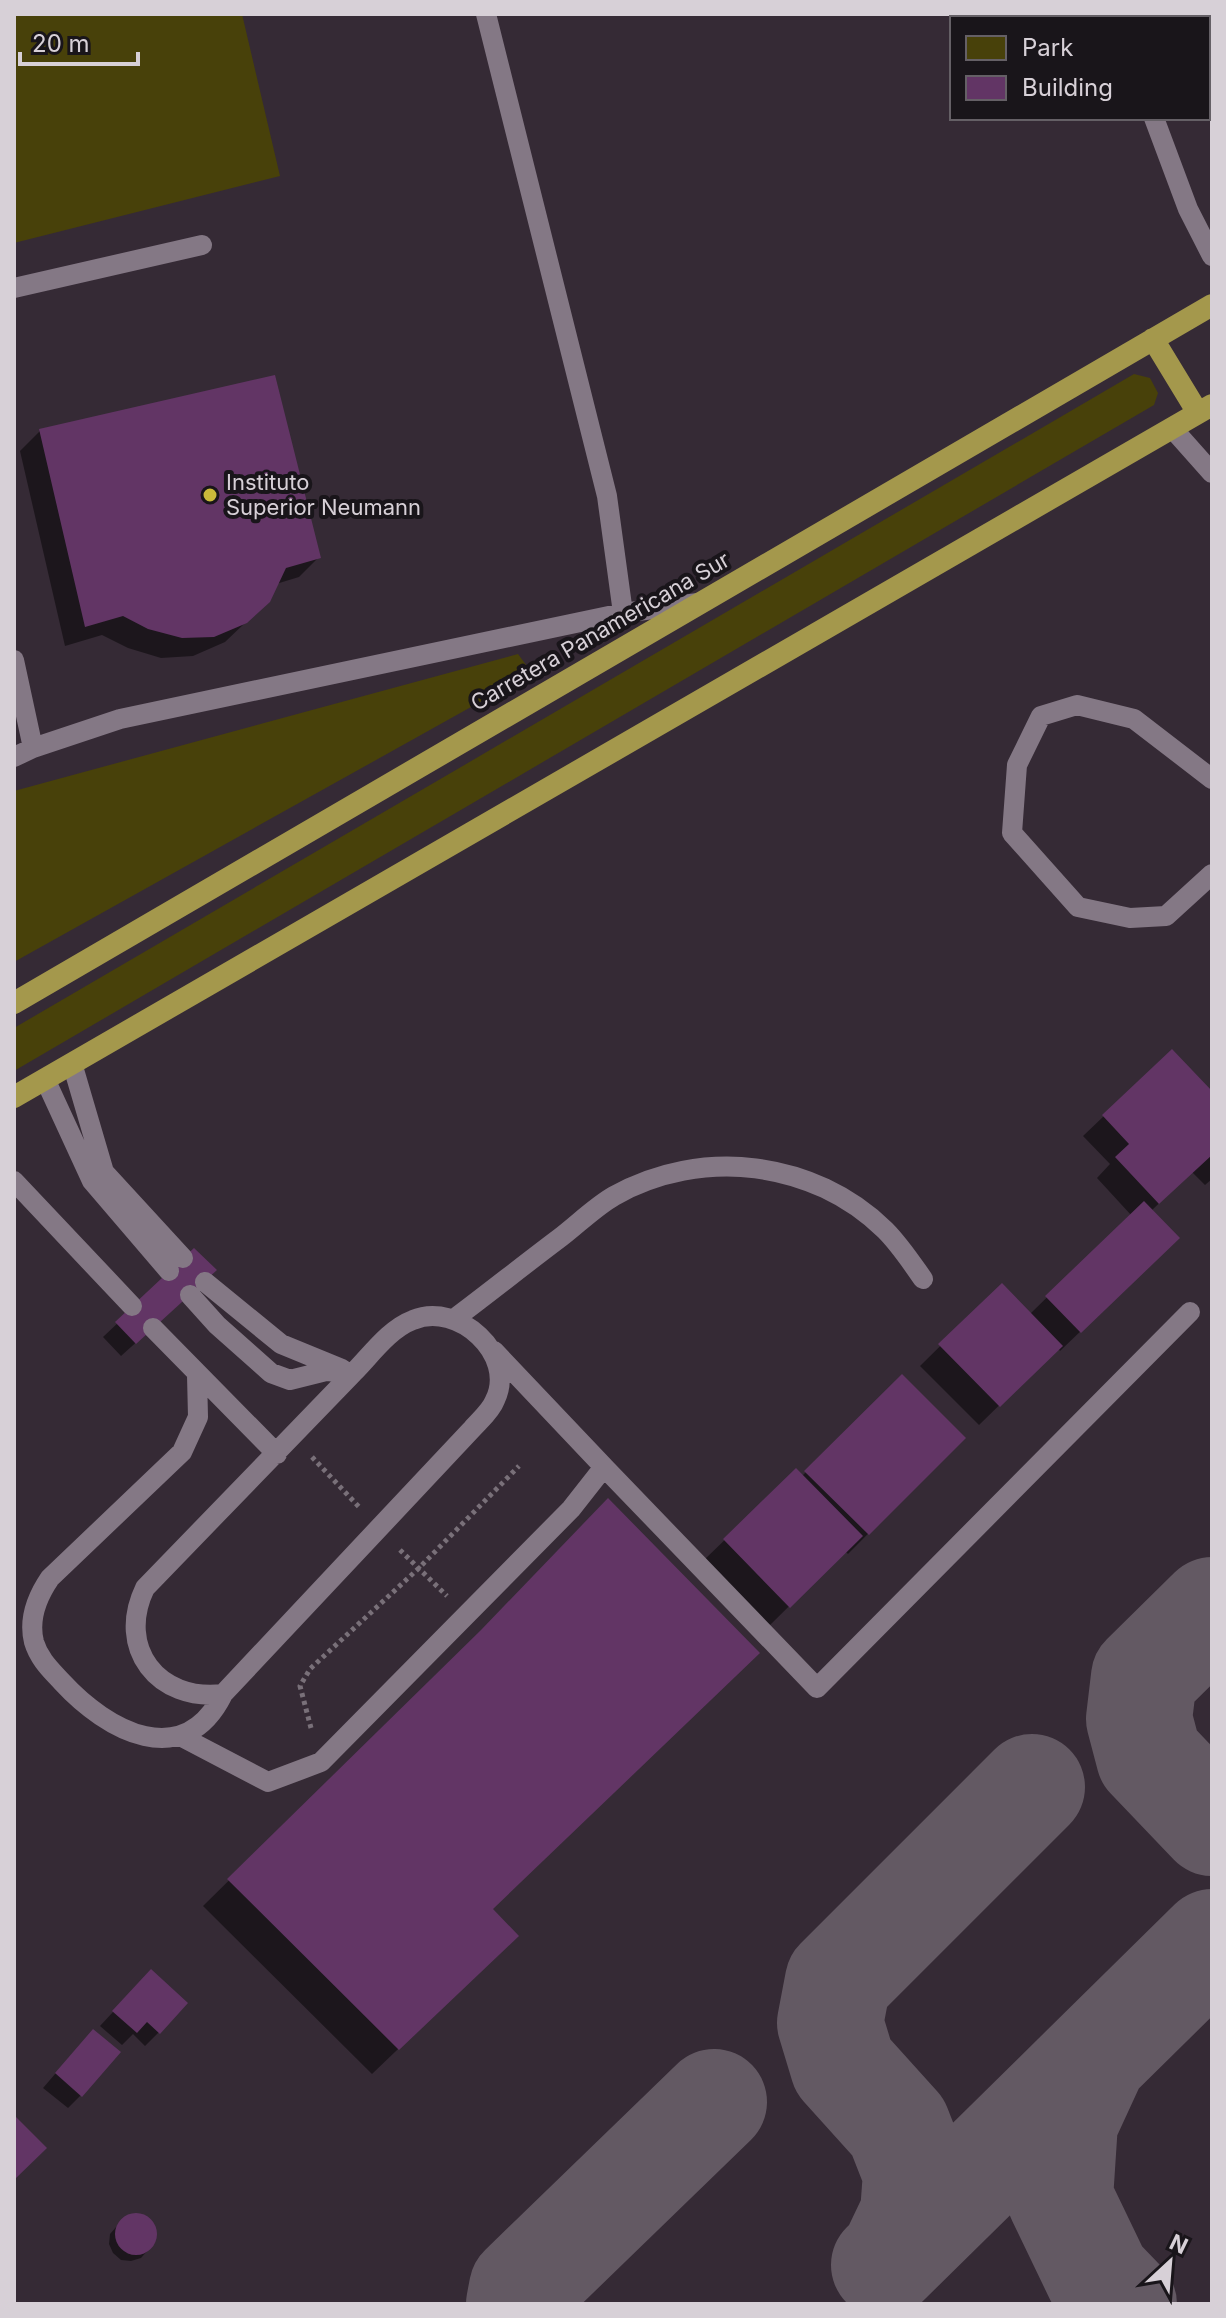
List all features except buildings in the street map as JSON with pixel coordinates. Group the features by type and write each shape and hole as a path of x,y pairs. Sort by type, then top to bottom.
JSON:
{"highway":[{"name":"Carretera Panamericana Sur","path":"14,1003 1212,305"},
{"path":"14,1097 1205,409 1153,339"}],"lane":[{"path":"486,14 607,496 623,613"},
{"path":"1155,120 1188,209 1212,256"},
{"path":"14,288 202,245"},
{"path":"1172,428 1212,473"},
{"path":"14,757 120,719 623,613 702,602"},
{"path":"14,660 33,748"},
{"path":"1212,779 1134,719 1077,705 1041,716 1017,765 1012,833 1078,907 1130,918 1166,916 1212,874"},
{"path":"45,1079 92,1181 176,1265 104,1172 72,1063"},
{"path":"454,1319 612,1197 653,1179 707,1166 741,1166 775,1171 807,1180 835,1193 885,1230 923,1279"},
{"path":"14,1181 132,1306"},
{"path":"198,1288 281,1344 353,1373 326,1371 290,1380 271,1373 217,1325 198,1288"},
{"path":"223,1694 206,1696 175,1689 149,1669 136,1637 138,1604 145,1588 400,1325 417,1318 436,1316 454,1319 484,1340 817,1688 1190,1312"},
{"path":"153,1328 277,1454"},
{"path":"197,1375 198,1417 182,1452 50,1578 41,1592 32,1624 34,1642 41,1659 79,1700 132,1733 164,1739 180,1736 207,1720 223,1694 496,1400 499,1385 497,1369 493,1354 484,1340"},
{"path":"180,1736 268,1782 321,1762 571,1509 604,1467"}],"path":[{"path":"293,1436 466,1615"},
{"path":"321,1762 300,1686 310,1669 419,1568 519,1466"}],"green space":[{"path":"14,14 242,14 280,176 14,243"},
{"path":"1134,374 1150,378 1158,393 1154,405 14,1071 14,1028"},
{"path":"518,654 532,673 14,962 14,791"}],"taxiway":[{"path":"1212,1610 1144,1677 1139,1719 1149,1757 1212,1823"},
{"path":"893,2256 913,2214 916,2173 898,2127 843,2066 830,2023 838,1981 1032,1787"},
{"path":"884,2265 1212,1942"},
{"path":"1094,2059 1065,2122 1060,2198 1098,2277 1124,2304"},
{"path":"519,2304 522,2288 714,2102"}],"place":[{"name":"Instituto Superior Neumann","path":"210,495"}]}
